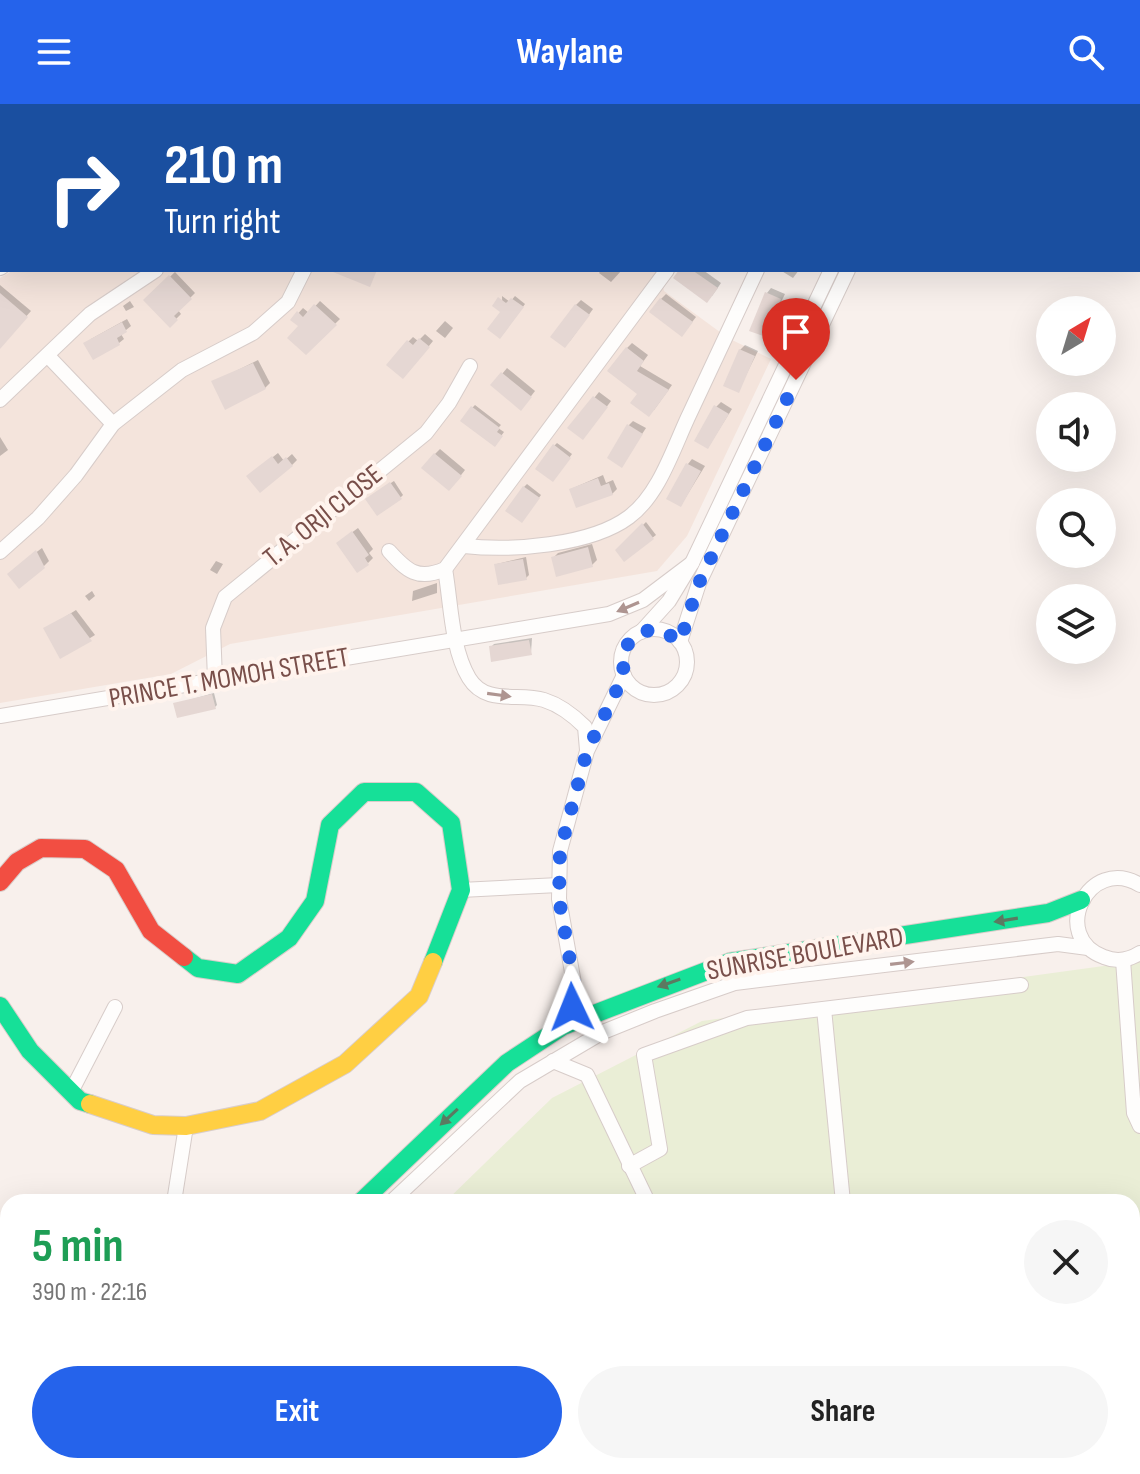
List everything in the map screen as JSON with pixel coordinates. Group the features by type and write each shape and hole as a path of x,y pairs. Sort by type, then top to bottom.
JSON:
{"street":[{"path":"0,400 90,314 153,272"},
{"path":"0,552 38,518 76,475 113,424 182,370 253,333 288,302 303,272"},
{"path":"389,551 410,573 431,575 445,569 666,272"},
{"path":"464,546 507,549 572,539 608,529 630,517 656,484 756,272"},
{"path":"563,1026 575,989 559,885 560,851 587,751 624,675 622,655 625,645 669,601 692,563 830,272"},
{"path":"624,675 638,690 648,694 670,691 684,674 687,663 680,642 699,583 847,272"},
{"path":"48,356 113,424"},
{"name":"T. A. ORJI CLOSE","path":"215,679 213,628 225,597 426,433 449,403 470,366"},
{"name":"PRINCE T. MOMOH STREET","path":"0,716 627,608 692,563"},
{"path":"445,569 457,639 465,668 478,689 500,697 541,699 559,706 585,727 587,751"},
{"path":"641,632 662,630 680,642"},
{"path":"0,882 17,862 41,848 85,849 116,870 151,931 198,968 238,974 289,938 315,901 330,825 364,792 416,792 451,823 461,890 419,996 345,1064 260,1111 186,1126 153,1125 80,1101 30,1051 0,1006"},
{"path":"1088,948 1077,926 1081,900 1099,882 1111,878 1124,878 1140,885"},
{"path":"461,890 559,885"},
{"name":"SUNRISE BOULEVARD","path":"369,1194 507,1063 563,1026 730,962 1048,913 1081,900"},
{"name":"SUNRISE BOULEVARD","path":"400,1194 520,1081 603,1032 735,983 1058,944 1088,948 1110,959 1123,960"},
{"path":"1140,953 1123,960 1134,1113 1140,1126"},
{"path":"629,1166 660,1149 644,1055 747,1018 1021,985"},
{"path":"71,1092 115,1007"},
{"path":"824,1009 842,1194"},
{"path":"553,1061 587,1075 644,1194"},
{"path":"175,1194 186,1126"}],"shaded area":[{"path":"10,272 660,272 664,291 728,338 771,359 687,536 657,571 230,644 171,674 0,703 0,278"}],"green space":[{"path":"1140,961 1140,1194 453,1194 552,1098 702,1021"}],"building":[{"path":"333,272 376,272 370,287"},
{"path":"678,272 695,272 718,288 707,303 673,278"},
{"path":"169,275 192,299 174,316 178,320 170,328 143,300"},
{"path":"765,292 781,299 766,337 749,331"},
{"path":"0,293 28,317 0,349"},
{"path":"498,297 506,303 511,298 524,307 500,339 487,329 500,312 492,306"},
{"path":"660,298 693,322 682,337 649,312"},
{"path":"314,304 337,325 306,355 287,338 298,326 290,320 297,311 303,317"},
{"path":"575,304 590,315 565,348 550,337"},
{"path":"122,322 127,332 117,338 120,345 93,360 83,343"},
{"path":"419,338 430,347 403,379 386,365 407,340 413,345"},
{"path":"626,347 644,361 637,371 669,390 649,417 630,403 637,394 607,371"},
{"path":"739,349 755,356 739,393 723,386"},
{"path":"253,363 266,389 225,410 211,381"},
{"path":"501,372 532,397 521,411 490,385"},
{"path":"593,396 608,407 583,440 567,428"},
{"path":"714,405 729,414 708,449 694,441"},
{"path":"471,406 500,428 497,432 503,436 495,447 460,421"},
{"path":"627,424 643,434 622,468 607,458"},
{"path":"553,444 571,458 553,482 535,469"},
{"path":"434,453 462,476 449,491 421,468"},
{"path":"272,456 278,464 286,457 293,466 260,493 246,476"},
{"path":"686,463 701,471 681,507 666,499"},
{"path":"598,478 601,486 609,483 613,495 576,508 569,489"},
{"path":"390,482 402,499 377,516 365,499"},
{"path":"523,486 540,498 522,523 505,511"},
{"path":"642,523 654,539 624,562 615,550"},
{"path":"352,531 369,555 365,558 369,565 357,573 336,543"},
{"path":"588,547 593,567 556,577 551,557"},
{"path":"36,550 45,568 19,589 7,574"},
{"path":"523,559 527,580 498,585 494,564"},
{"path":"71,613 92,641 60,659 43,628"},
{"path":"529,640 532,655 491,662 489,646"},
{"path":"212,694 216,709 177,718 173,703"}],"traffic: fast":[{"path":"184,957 198,968 238,974 289,938 315,901 330,825 364,792 416,792 451,823 461,890 433,962"},
{"path":"369,1194 507,1063 563,1026 730,962 1048,913 1081,900"},
{"path":"0,1006 30,1051 80,1101 90,1104"}],"traffic: slow":[{"path":"90,1104 153,1125 186,1126 260,1111 345,1064 419,996 433,962"}],"traffic: jam":[{"path":"0,882 17,862 41,848 85,849 116,870 151,931 184,957"}],"route":[{"path":"572,1007 575,989 559,899 560,851 587,751 624,675 621,665 625,645 632,637 652,629 662,630 680,642 699,583 796,380"}]}
